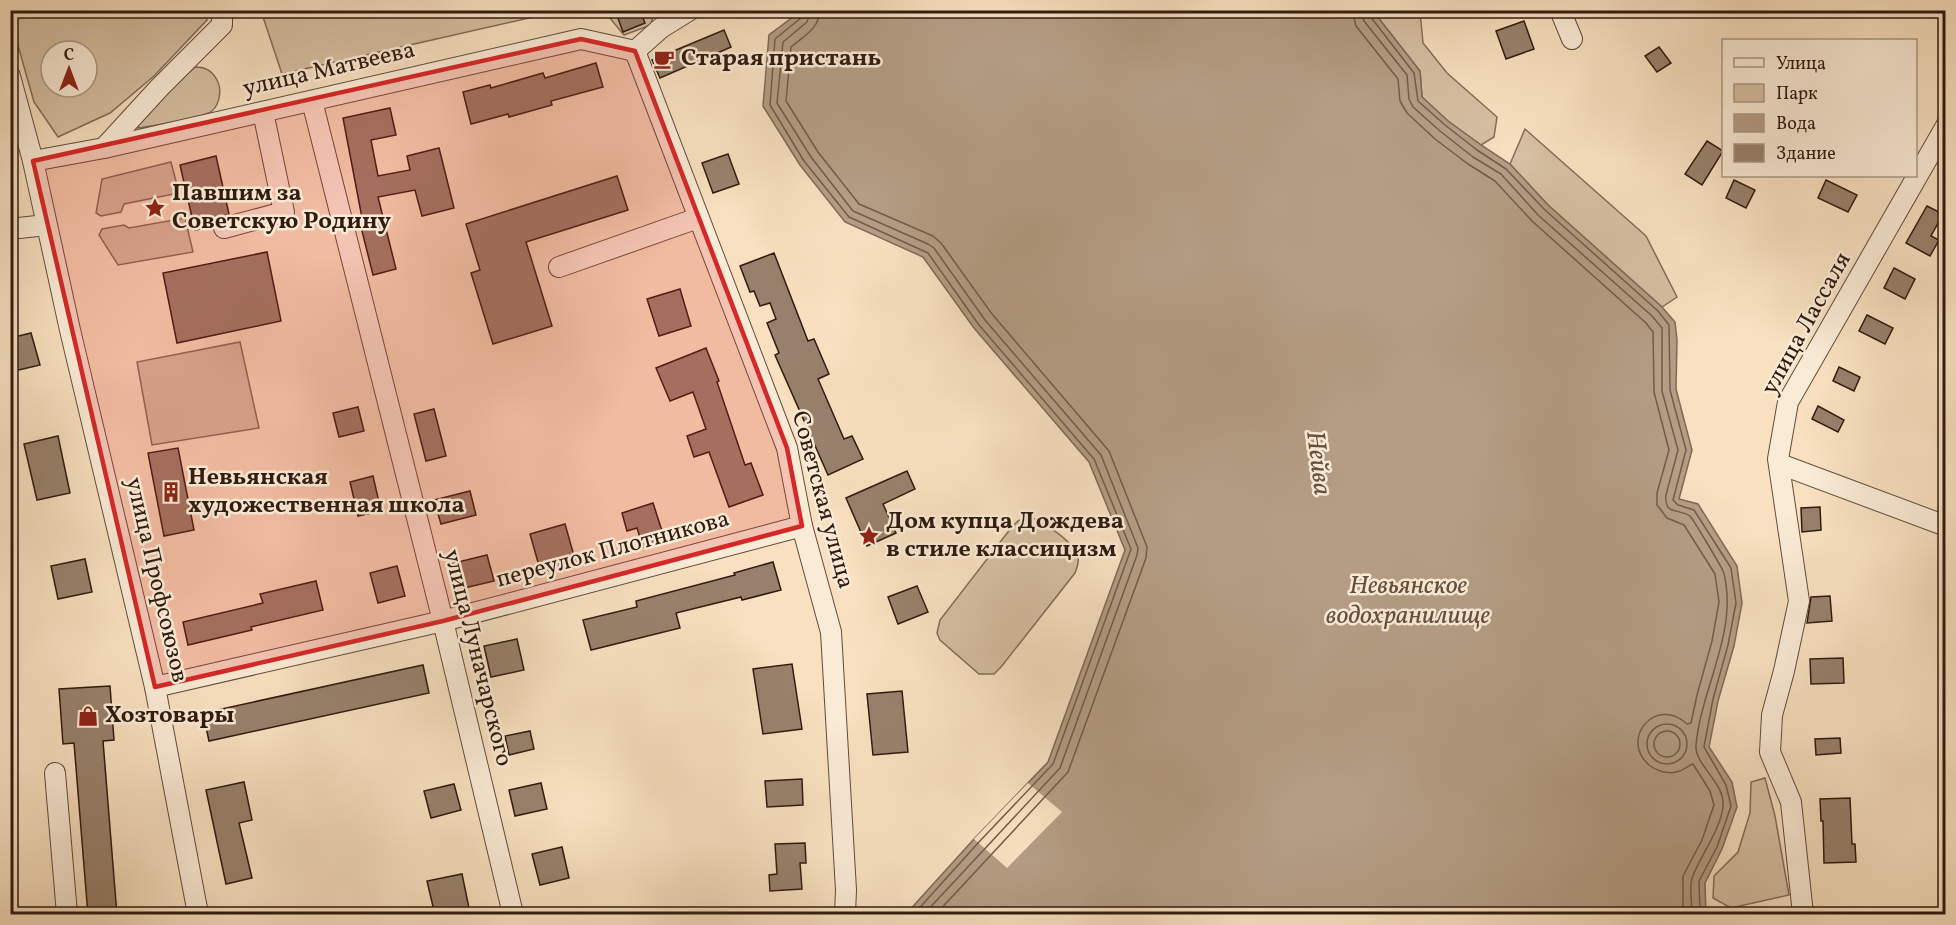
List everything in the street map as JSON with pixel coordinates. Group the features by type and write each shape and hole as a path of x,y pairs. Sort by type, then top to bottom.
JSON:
{"street":[{"path":"104,148 159,88 222,26 222,10"},
{"path":"635,51 661,28 690,10"},
{"path":"1560,10 1572,39"},
{"name":"улица Матвеева","path":"33,161 104,148 581,39 635,51"},
{"name":"Советская улица","path":"635,51 787,448 802,526 831,632 846,890 845,915"},
{"name":"улица Профсоюзов","path":"12,87 33,161 70,330 156,687 198,915"},
{"name":"улица Луначарского","path":"312,100 443,621 513,915"},
{"path":"224,228 284,212 263,112"},
{"name":"улица Лассаля","path":"1917,177 1946,126"},
{"name":"улица Лассаля","path":"1803,915 1791,802 1770,752 1772,715 1799,601 1778,459 1788,402 1917,177"},
{"path":"559,267 698,218"},
{"path":"10,229 46,225"},
{"path":"1780,464 1946,525"},
{"name":"переулок Плотникова","path":"156,687 443,621 802,526"},
{"path":"55,772 67,915"}],"highlighted area":[{"path":"581,39 635,51 787,448 802,526 443,621 155,687 33,161"}],"green space":[{"path":"261,10 560,11 282,74"},
{"path":"10,11 204,11 207,20 154,76 110,113 58,137 34,102"},
{"path":"604,11 654,11 651,25 624,35"},
{"path":"1373,11 1420,11 1423,43 1447,73 1497,117 1494,137 1481,145 1448,121 1422,97 1420,71"},
{"path":"195,67 211,72 219,84 220,92 215,108 207,114 188,119 138,128 138,119"},
{"path":"1525,129 1646,236 1677,297 1662,307 1548,205 1510,164"},
{"path":"171,162 179,193 124,204 121,212 101,216 96,213 102,179"},
{"path":"185,218 193,252 118,265 99,235 102,229 124,225 129,228"},
{"path":"240,342 259,428 152,445 137,362"},
{"path":"1029,517 1043,523 1065,539 1076,552 1077,568 1001,667 994,674 979,674 940,640 937,633 940,620 1011,528 1018,521"},
{"path":"1765,778 1775,816 1789,895 1731,908 1713,898 1714,876 1738,852 1750,813 1751,782"}],"water":[{"name":"Невьянское водохранилище","path":"801,11 1373,11 1420,71 1422,97 1448,121 1510,164 1548,205 1662,307 1675,322 1676,389 1692,450 1679,499 1698,504 1737,566 1742,603 1734,646 1718,701 1709,747 1732,782 1737,807 1722,849 1705,883 1706,914 906,914 1048,762 1125,550 1089,462 974,328 923,257 845,222 800,165 763,106 769,35"}],"pier":[{"path":"1028,783 1062,812 1007,868 974,839"}],"building":[{"path":"615,10 640,10 645,23 623,32"},
{"path":"1524,21 1534,49 1506,59 1496,31"},
{"path":"724,30 731,47 660,78 652,60"},
{"path":"1659,47 1671,63 1657,72 1645,56"},
{"path":"596,63 603,87 551,101 552,105 509,117 508,114 471,124 463,92 490,85 491,88 543,73 545,78"},
{"path":"390,108 396,135 371,140 378,176 410,170 407,156 439,148 454,208 422,216 415,190 378,197 396,269 373,275 360,223 363,223 343,118"},
{"path":"1707,141 1722,150 1702,185 1685,174"},
{"path":"728,154 739,184 713,193 702,163"},
{"path":"216,156 229,214 216,219 212,226 195,230 180,165"},
{"path":"617,176 628,210 526,242 552,326 493,344 471,273 480,270 466,224"},
{"path":"1734,180 1755,190 1746,208 1726,198"},
{"path":"1826,180 1857,195 1848,212 1818,198"},
{"path":"1927,206 1943,214 1931,236 1939,240 1930,256 1906,243"},
{"path":"267,252 281,321 177,343 163,273"},
{"path":"774,253 808,341 814,339 829,374 818,379 844,439 852,436 863,459 828,475 775,355 779,353 767,323 776,319 770,303 760,306 754,291 750,292 740,266"},
{"path":"1894,268 1915,279 1905,299 1884,288"},
{"path":"680,289 691,326 659,336 647,299"},
{"path":"1867,315 1893,328 1885,344 1859,331"},
{"path":"31,333 40,365 10,372 10,338"},
{"path":"706,348 719,381 717,382 745,465 751,463 763,495 729,507 709,452 694,457 687,436 706,429 693,392 670,401 656,368"},
{"path":"1839,367 1860,377 1854,391 1833,381"},
{"path":"1818,406 1844,420 1838,432 1812,419"},
{"path":"358,407 364,431 339,437 333,413"},
{"path":"434,409 446,456 426,461 414,414"},
{"path":"58,436 70,493 37,500 24,444"},
{"name":"Невьянская художественная школа","path":"178,448 194,530 164,536 148,453"},
{"path":"907,471 915,489 883,504 896,533 867,546 846,498"},
{"path":"373,476 381,511 358,516 350,482"},
{"path":"470,491 476,515 441,524 434,500"},
{"path":"653,503 665,540 643,547 637,528 627,531 622,513"},
{"path":"1820,507 1821,530 1802,532 1801,508"},
{"path":"565,524 576,563 541,573 530,534"},
{"path":"487,555 494,581 456,590 450,564"},
{"path":"85,559 92,592 58,599 51,566"},
{"path":"773,562 781,590 676,613 680,628 591,650 583,620 637,607 636,601 735,575 734,573"},
{"path":"397,566 405,596 378,603 370,573"},
{"path":"316,581 323,610 188,645 183,622 263,603 260,594"},
{"path":"917,586 928,612 898,624 888,597"},
{"path":"1830,596 1832,621 1807,623 1811,597"},
{"path":"517,639 524,670 491,677 484,646"},
{"path":"1843,658 1844,683 1811,684 1810,659"},
{"path":"792,664 802,729 763,734 753,669"},
{"path":"423,665 429,693 209,741 203,713"},
{"path":"110,686 114,740 103,741 117,915 88,915 74,743 63,744 59,689"},
{"path":"902,691 908,752 873,755 867,694"},
{"path":"530,731 534,749 509,755 505,736"},
{"path":"1840,738 1841,753 1816,755 1815,739"},
{"path":"802,779 803,805 767,807 765,781"},
{"path":"244,782 252,820 239,823 252,878 226,884 206,790"},
{"path":"541,783 547,809 515,816 509,790"},
{"path":"454,784 461,810 431,818 424,791"},
{"path":"1850,798 1852,844 1855,844 1856,862 1824,863 1820,799"},
{"path":"805,843 806,863 800,863 802,889 770,891 769,875 777,874 775,844"},
{"path":"562,847 569,878 540,885 532,854"},
{"path":"462,874 469,908 435,915 427,881"}],"place":[{"name":"Старая пристань","path":"664,59"},
{"name":"Павшим за Советскую Родину","path":"155,208"},
{"name":"Невьянская художественная школа","path":"171,492"},
{"name":"Дом купца Дождева в стиле классицизм","path":"869,536"},
{"name":"Хозтовары","path":"88,716"}],"water label":[{"name":"Нейва","path":"1318,463"}]}
